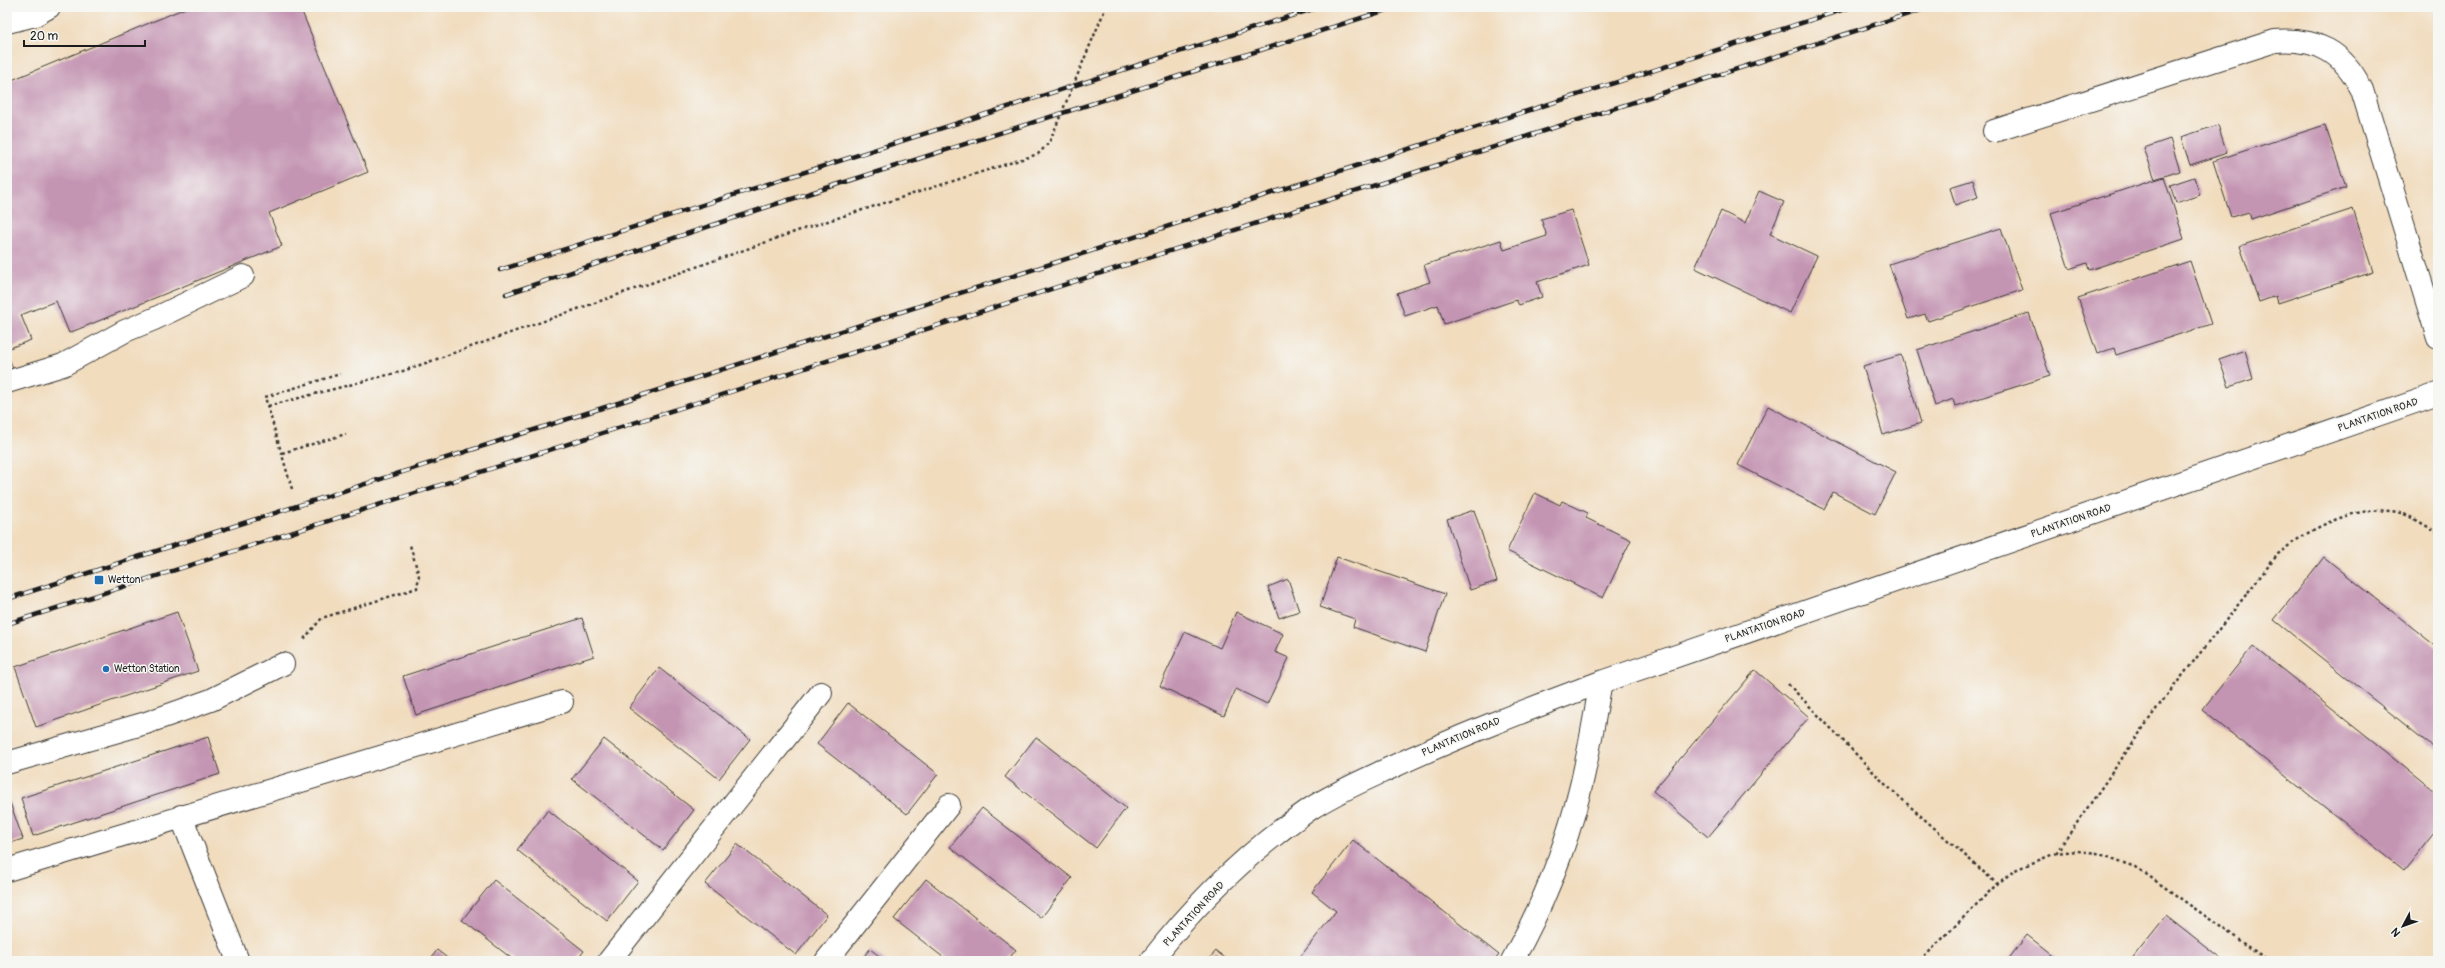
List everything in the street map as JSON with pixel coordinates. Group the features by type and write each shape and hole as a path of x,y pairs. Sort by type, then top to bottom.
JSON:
{"lane":[{"path":"7,22 35,14 50,7"},
{"path":"1994,131 2275,41 2294,40 2313,43 2329,50 2347,65 2362,90 2438,338"},
{"path":"7,382 63,365 125,331 154,319 243,276"},
{"name":"PLANTATION ROAD","path":"1151,961 1175,932 1241,864 1311,809 1357,784 1474,730 1601,682 2438,394"},
{"path":"7,763 146,723 211,700 283,664"},
{"path":"1512,961 1542,904 1570,828 1581,788 1601,682"},
{"path":"609,961 821,693"},
{"path":"7,870 181,816 562,702"},
{"path":"826,961 948,805"},
{"path":"181,816 238,961"}],"path":[{"path":"268,406 403,371 806,228 1038,154 1049,143 1106,7"},
{"path":"292,489 265,398 340,374"},
{"path":"282,453 346,434"},
{"path":"2056,853 2157,708 2278,554 2297,539 2322,524 2351,515 2374,512 2397,512 2438,533"},
{"path":"283,664 322,618 417,588 418,576 410,545"},
{"path":"1788,684 1885,784 1997,884"},
{"path":"1920,961 1997,884 2015,870 2056,853 2097,853 2136,867 2269,961"}],"building":[{"path":"188,7 300,7 368,172 269,213 282,246 69,333 56,301 21,315 31,340 7,349 7,82"},
{"path":"2218,125 2227,153 2190,165 2181,137"},
{"path":"2325,125 2346,187 2251,219 2249,212 2231,217 2213,161"},
{"path":"2170,139 2180,171 2155,179 2144,148"},
{"path":"2164,177 2184,239 2089,270 2087,263 2069,269 2051,213"},
{"path":"2194,177 2200,195 2176,203 2170,185"},
{"path":"1973,180 1978,197 1955,205 1950,187"},
{"path":"1759,191 1784,202 1770,234 1817,256 1790,313 1695,268 1721,211 1745,223"},
{"path":"2353,209 2373,272 2278,303 2276,296 2259,302 2240,246"},
{"path":"1571,210 1589,265 1537,282 1542,297 1519,305 1516,300 1444,324 1438,305 1405,316 1397,293 1430,282 1424,265 1501,240 1504,250 1547,236 1541,219"},
{"path":"2001,228 2022,290 1928,321 1925,314 1908,319 1889,264"},
{"path":"2190,261 2211,324 2116,355 2114,348 2097,354 2078,298"},
{"path":"2029,313 2050,376 1955,406 1953,399 1935,406 1917,350"},
{"path":"2245,350 2253,379 2229,387 2219,359"},
{"path":"7,354 13,368 7,371"},
{"path":"1901,355 1921,423 1883,435 1863,366"},
{"path":"1768,406 1896,472 1875,514 1833,492 1824,509 1738,465"},
{"path":"1535,493 1560,505 1562,501 1588,513 1586,518 1631,540 1603,598 1507,551"},
{"path":"1474,510 1497,581 1470,590 1447,519"},
{"path":"1337,557 1445,594 1425,652 1353,627 1355,619 1320,607"},
{"path":"2324,557 2438,648 2438,751 2274,620"},
{"path":"1288,579 1299,611 1279,618 1268,587"},
{"name":"Wetton Station","path":"177,612 198,671 36,727 15,667"},
{"path":"1236,612 1283,634 1275,652 1289,658 1267,704 1236,689 1224,716 1160,686 1185,632 1220,648"},
{"path":"582,618 594,656 416,715 403,676"},
{"path":"2253,646 2438,794 2438,827 2404,870 2202,710"},
{"path":"659,668 750,739 719,779 629,708"},
{"path":"1755,670 1809,717 1708,837 1653,791"},
{"path":"848,703 938,774 907,814 817,744"},
{"path":"208,737 220,774 33,836 21,798"},
{"path":"1036,737 1126,808 1096,848 1005,777"},
{"path":"604,739 694,810 663,850 572,779"},
{"path":"9,800 23,839 7,844 7,801"},
{"path":"982,808 1072,878 1041,918 950,847"},
{"path":"548,810 638,881 607,921 517,850"},
{"path":"1353,840 1499,955 1494,961 1297,961 1336,911 1312,892"},
{"path":"737,844 827,915 796,955 705,884"},
{"path":"926,879 1016,950 1007,961 948,961 894,919"},
{"path":"494,880 584,951 576,961 515,961 462,920"},
{"path":"2166,916 2223,961 2130,961"},
{"path":"2027,935 2060,961 2007,961"},
{"path":"870,949 886,961 860,961"},
{"path":"437,950 451,961 429,961"},
{"path":"1216,951 1229,961 1207,961"}],"railway":[{"path":"500,270 1319,7"},
{"path":"506,294 776,204 1396,7"},
{"path":"7,599 1851,7"},
{"path":"7,624 1930,7"}],"place":[{"name":"Wetton","path":"99,580"},
{"name":"Wetton Station","path":"106,669"}]}
